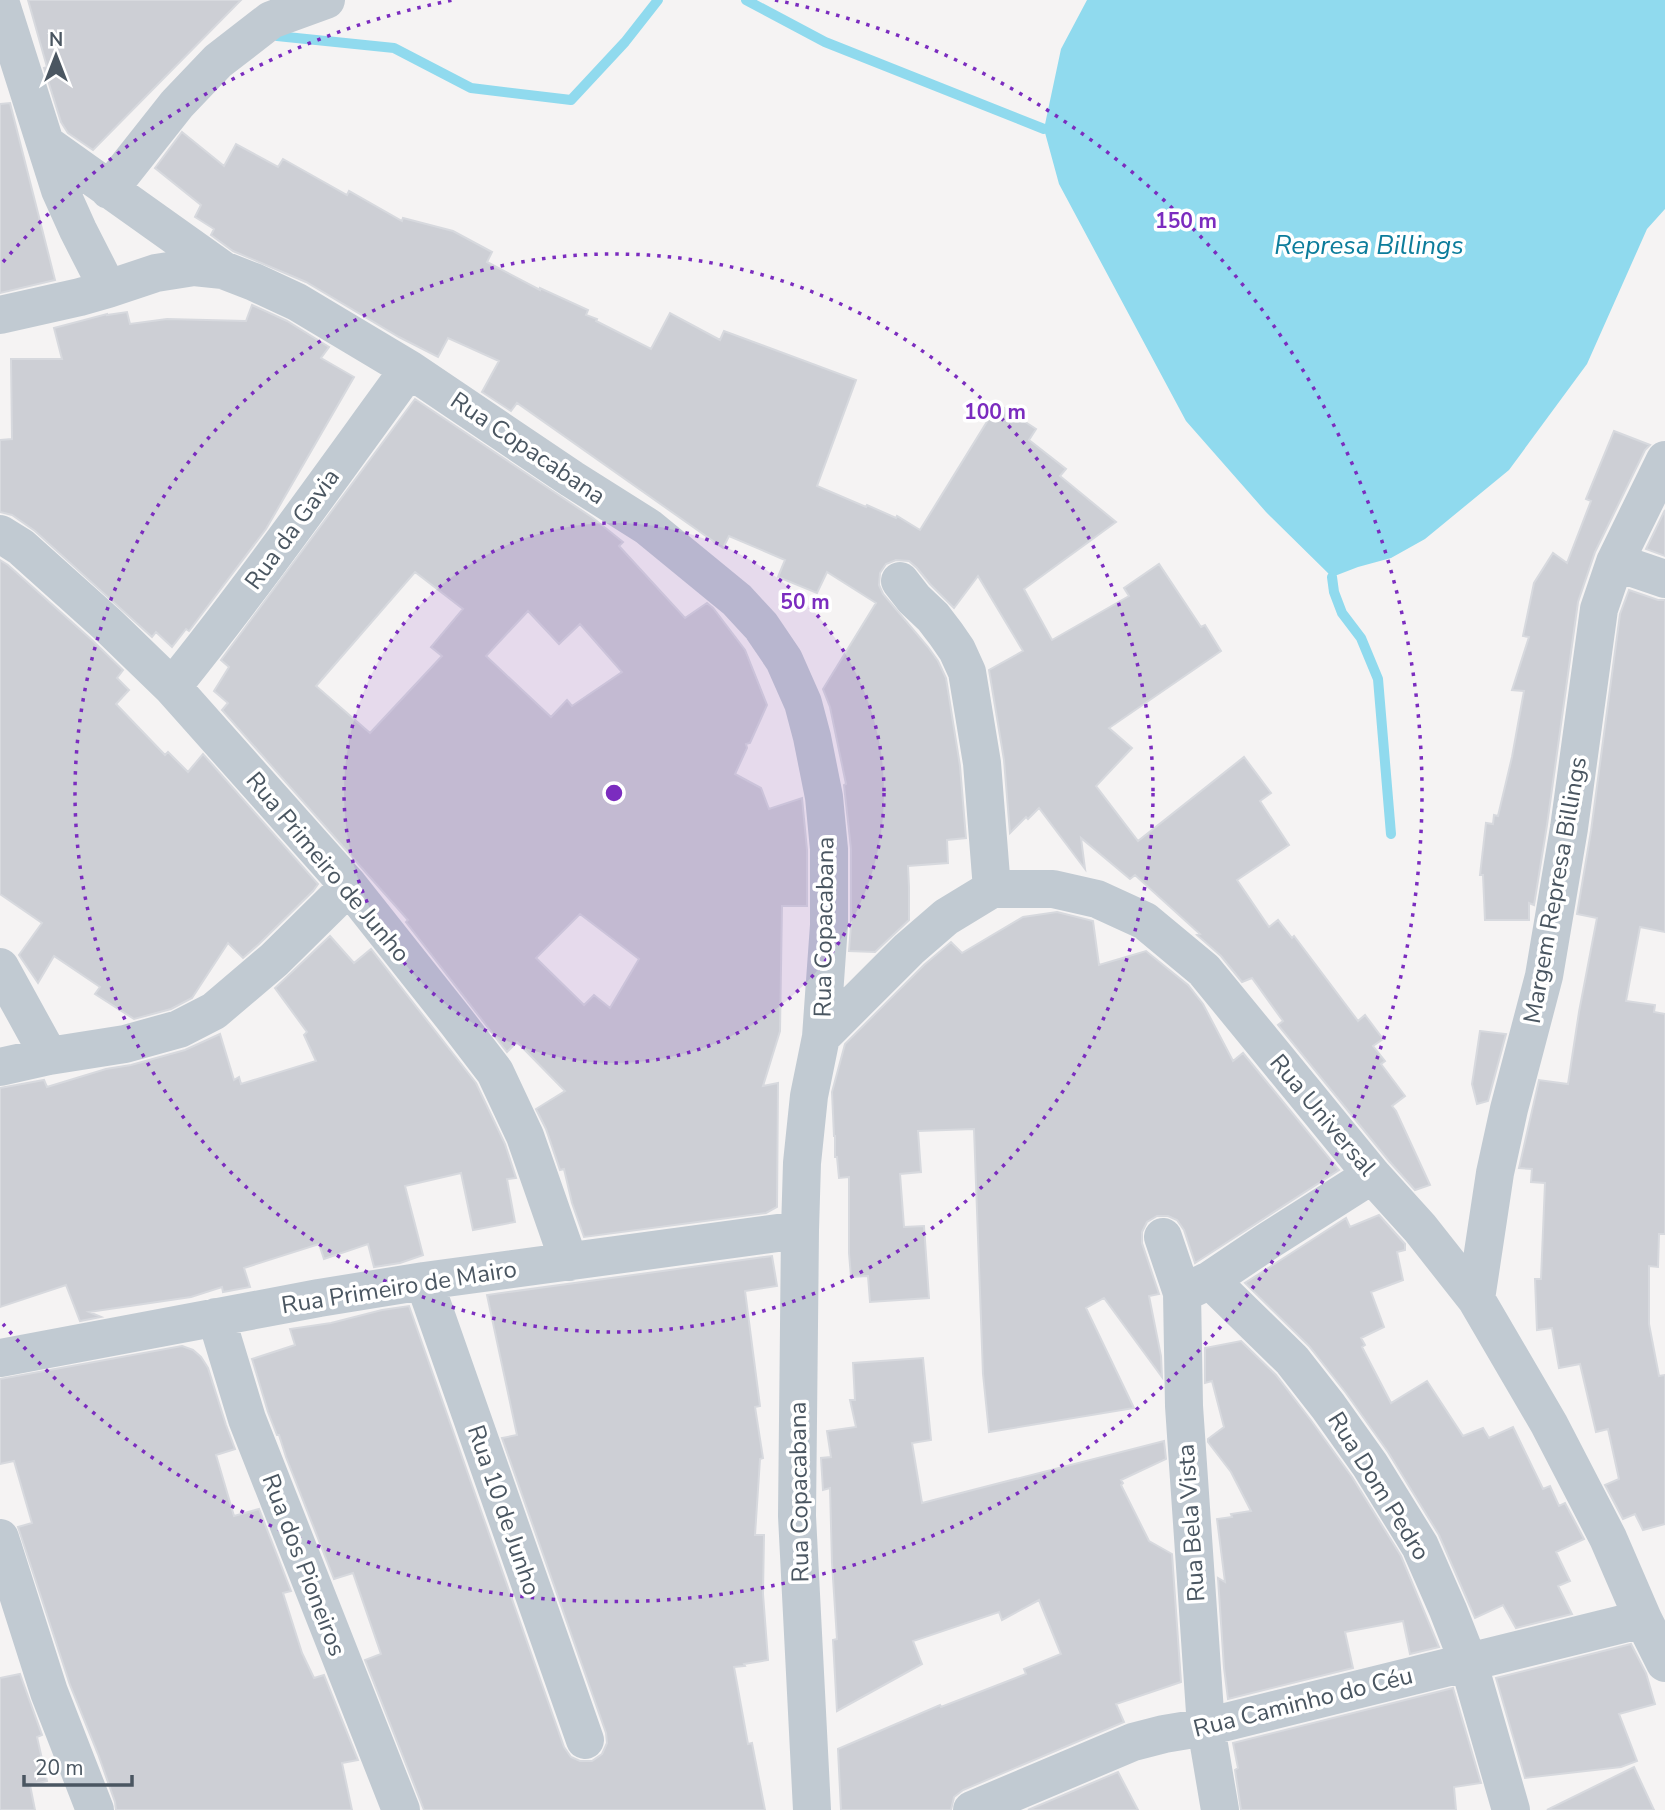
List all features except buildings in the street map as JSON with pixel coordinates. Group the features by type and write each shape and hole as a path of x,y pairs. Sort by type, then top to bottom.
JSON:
{"street":[{"path":"109,190 185,95 261,10 326,0"},
{"path":"0,3 61,190 108,289"},
{"path":"46,144 223,270"},
{"name":"Rua Copacabana","path":"0,315 80,297 156,273 194,267 223,270 254,282 297,302 409,369 648,527 737,600 761,626 784,660 803,703 812,737 824,797 829,849 829,925 821,1037 809,1096 802,1163 800,1230 797,1516 812,1810"},
{"name":"Rua da Gavia","path":"172,687 264,568 409,369"},
{"name":"Margem Represa Billings","path":"1476,1299 1495,1173 1544,976 1577,776 1599,609 1615,562 1665,460"},
{"name":"Rua Primeiro de Junho","path":"0,534 22,548 172,687 349,886 495,1072 525,1136 569,1262"},
{"path":"1615,562 1665,579"},
{"path":"821,1037 909,949 946,917 992,888 982,762 967,672 946,634 900,581"},
{"path":"0,1067 125,1044 179,1030 214,1011 274,960 349,886"},
{"name":"Rua Universal","path":"992,888 1053,889 1097,899 1145,921 1203,970 1372,1175 1420,1228 1476,1299 1573,1470 1608,1538 1665,1663"},
{"path":"0,967 49,1056"},
{"path":"1196,1286 1372,1175"},
{"name":"Rua Primeiro de Mairo","path":"0,1358 424,1281 800,1230"},
{"name":"Rua Bela Vista","path":"1163,1237 1196,1286 1184,1419 1206,1727 1220,1810"},
{"name":"Rua 10 de Junho","path":"424,1281 585,1740"},
{"name":"Rua Dom Pedro","path":"1196,1286 1292,1360 1370,1465 1420,1545 1468,1661 1511,1810"},
{"name":"Rua dos Pioneiros","path":"216,1317 247,1419 401,1810"},
{"path":"0,1538 49,1692 95,1810"},
{"name":"Rua Caminho do Céu","path":"972,1810 1133,1742 1206,1727 1643,1619"}],"water":[{"name":"Represa Billings","path":"1087,0 1665,0 1665,209 1647,229 1587,364 1509,470 1425,539 1391,558 1332,577 1266,512 1186,421 1059,184 1044,129 1061,49"}],"waterway":[{"path":"277,36 394,48 471,88 571,100 625,42 658,0"},
{"path":"746,0 825,42 1044,129"},
{"path":"1332,577 1342,613 1361,638 1378,679 1391,834"}]}
